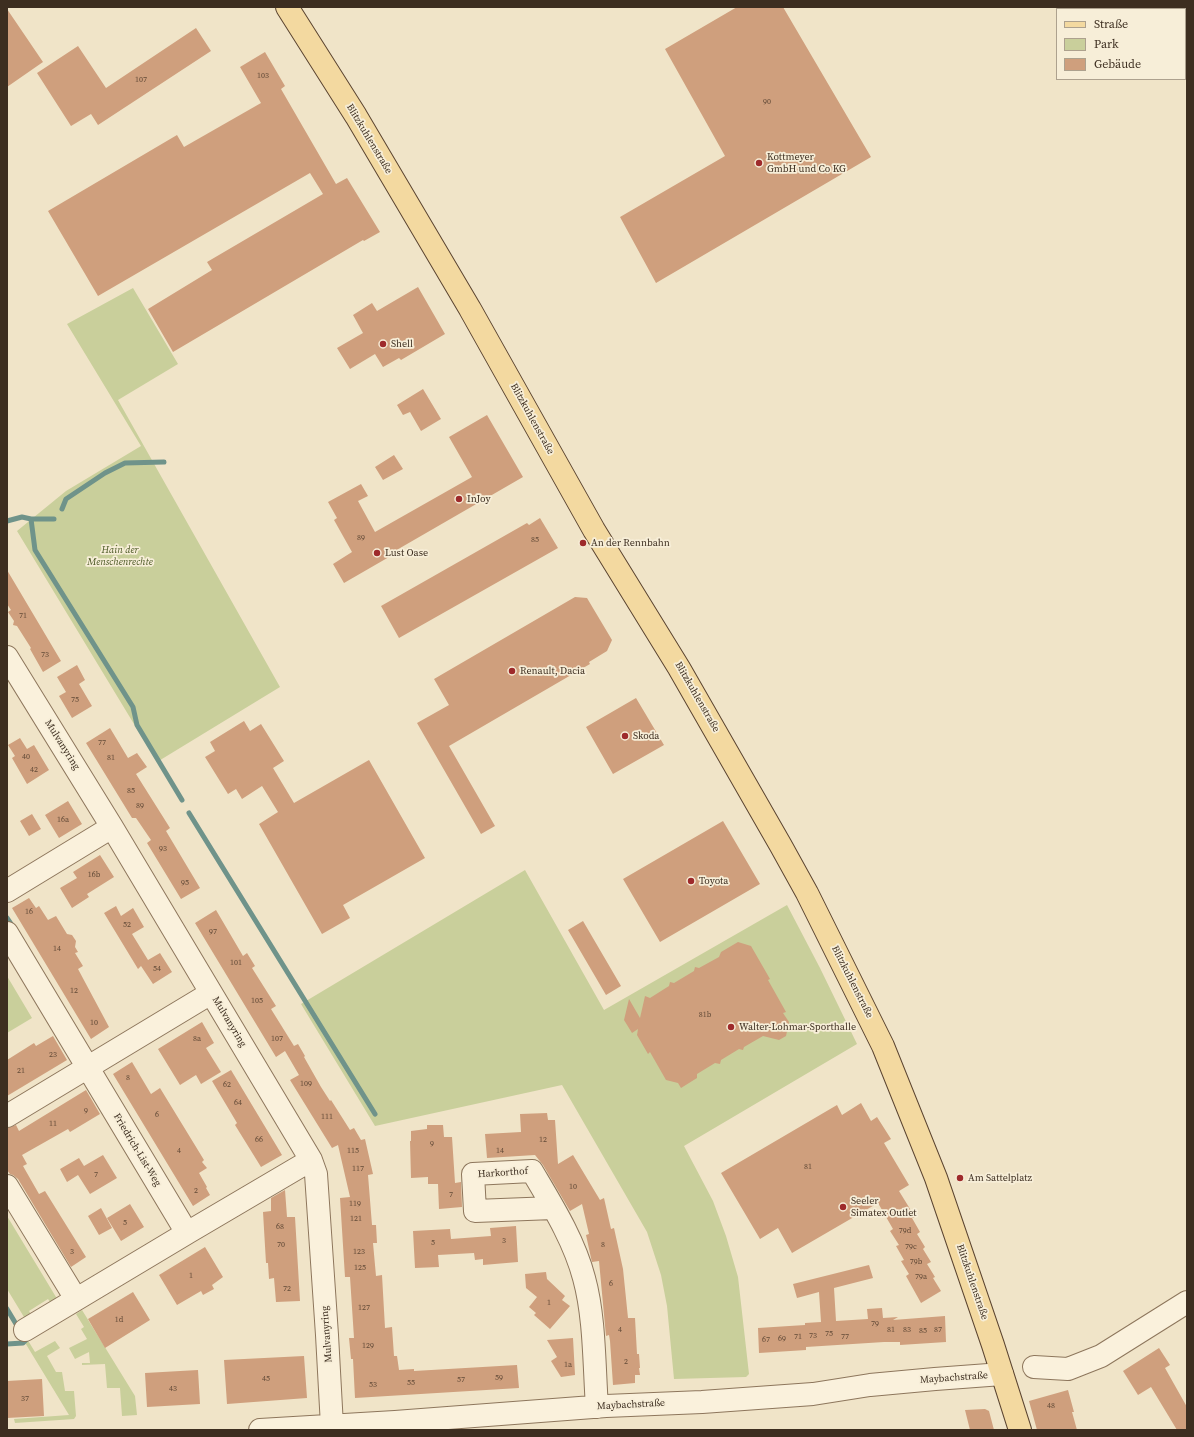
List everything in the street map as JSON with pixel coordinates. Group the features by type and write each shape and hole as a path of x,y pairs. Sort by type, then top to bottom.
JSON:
{"main road":[{"name":"Blitzkuhlenstraße","path":"287,7 356,116 470,309 594,530 680,668 807,893 878,1035 940,1187 1020,1430"}],"street":[{"name":"Mulvanyring","path":"7,657 112,827 311,1160 316,1174 328,1342 332,1426"},
{"path":"7,890 112,827"},
{"name":"Friedrich-List-Weg","path":"7,933 187,1233"},
{"path":"7,1116 211,993"},
{"path":"25,1330 311,1160"},
{"path":"7,1186 76,1299"},
{"path":"553,1208 577,1255 584,1279 591,1323 597,1407"},
{"path":"1034,1367 1068,1369 1100,1356 1187,1302"},
{"name":"Maybachstraße","path":"260,1430 332,1426 395,1426 597,1407 702,1402 813,1394 870,1385 1002,1374"}],"green space":[{"name":"Hain der Menschenrechte","path":"133,288 178,364 118,400 280,687 157,762 17,531 66,491 141,446 67,324"},
{"path":"525,870 604,1010 787,905 857,1044 684,1146 713,1201 726,1236 738,1277 749,1374 746,1377 674,1379 667,1306 661,1275 647,1232 562,1085 375,1126 301,1004"},
{"path":"7,976 32,1018 7,1033"},
{"path":"7,1216 59,1302 53,1306 48,1299 29,1311 33,1318 27,1322 7,1289"},
{"path":"7,1306 35,1352 55,1341 60,1348 47,1356 56,1372 62,1372 65,1391 74,1391 76,1416 74,1419 15,1423 14,1419 69,1415 7,1313"},
{"path":"82,1310 135,1396 137,1415 122,1416 120,1388 107,1388 105,1364 82,1365 82,1363 90,1363 89,1352 75,1359 69,1348 87,1339 81,1329 84,1327 76,1314"}],"building":[{"path":"737,7 783,7 871,157 656,283 620,217 725,156 665,49"},
{"path":"7,9 43,62 7,87"},
{"path":"196,28 211,51 98,125 91,114 71,126 37,73 78,46 106,88"},
{"path":"265,52 285,86 281,89 336,184 347,178 380,232 364,241 363,240 173,352 148,309 212,270 207,262 323,194 310,173 98,296 48,211 177,135 184,147 261,103 240,67"},
{"path":"418,287 445,334 401,360 399,358 383,367 375,354 350,369 337,348 363,333 353,315 372,303 377,311"},
{"path":"423,389 441,419 421,431 410,412 403,415 397,405"},
{"name":"InJoy","path":"487,415 523,477 388,555 389,557 344,583 333,564 352,552 334,520 337,518 328,502 361,484 368,496 358,501 375,532 472,477 449,437"},
{"path":"394,455 403,469 383,480 375,467"},
{"path":"540,518 558,548 399,638 381,606 527,523 529,525"},
{"path":"7,570 61,661 43,672 30,649 31,648 17,626 13,625 14,621 8,612 11,610 7,604"},
{"name":"Renault, Dacia","path":"575,597 587,598 612,640 607,651 589,662 590,664 449,746 495,826 481,834 417,723 449,705 434,679"},
{"path":"77,665 85,680 79,684 92,706 72,718 59,696 66,692 57,677"},
{"name":"Skoda","path":"636,698 664,745 613,774 586,727"},
{"path":"244,721 250,731 261,724 284,761 273,768 294,803 369,760 425,858 343,905 350,918 322,934 259,824 278,812 262,786 242,799 236,789 228,794 205,757 215,751 210,742"},
{"path":"110,728 128,758 137,753 147,767 136,774 170,828 166,831 200,888 181,899 147,843 151,840 136,818 132,818 86,743"},
{"path":"20,738 27,749 34,745 49,770 27,784 12,758 15,756 8,745"},
{"path":"68,801 82,824 59,838 45,815"},
{"path":"32,814 41,829 29,836 20,821"},
{"name":"Toyota","path":"723,821 760,884 660,942 623,879"},
{"path":"100,855 114,877 87,894 89,897 72,908 60,888 77,878 73,872"},
{"path":"29,898 36,908 39,906 48,920 56,916 67,934 72,935 76,941 75,947 78,952 75,953 83,966 78,969 109,1027 91,1039 12,908"},
{"path":"116,906 121,916 133,908 144,927 132,934 148,960 160,953 172,972 153,984 141,966 138,969 104,913"},
{"path":"216,910 243,956 247,953 255,966 252,968 276,1006 271,1009 294,1046 298,1044 321,1087 350,1130 354,1128 361,1140 365,1139 373,1174 368,1175 372,1225 376,1225 377,1243 373,1243 376,1276 382,1275 385,1328 392,1327 394,1356 397,1356 399,1370 414,1369 414,1371 517,1365 519,1388 355,1398 353,1359 351,1359 349,1338 354,1338 350,1277 345,1277 340,1198 350,1197 338,1145 332,1148 290,1080 299,1075 285,1051 276,1057 195,923"},
{"path":"583,921 621,986 606,995 568,930"},
{"path":"738,942 751,946 770,979 768,980 786,1012 783,1013 789,1022 786,1036 779,1040 763,1036 744,1047 743,1050 739,1049 721,1060 720,1064 715,1063 697,1074 697,1078 681,1088 678,1083 666,1080 650,1052 648,1054 637,1035 638,1029 632,1033 624,1020 629,999 640,1018 645,996 650,998 669,986 670,982 674,983 694,971 695,967 699,968 719,957 721,952"},
{"path":"202,1022 214,1043 206,1048 221,1072 201,1084 196,1075 180,1085 158,1049"},
{"path":"53,1036 67,1060 7,1096 7,1060 34,1043 36,1046"},
{"path":"132,1062 151,1094 160,1088 204,1160 202,1162 207,1168 199,1173 210,1195 193,1206 113,1074"},
{"path":"231,1070 282,1155 261,1167 235,1125 237,1123 212,1081"},
{"path":"86,1090 100,1114 70,1132 68,1129 22,1155 27,1164 23,1166 39,1194 45,1191 86,1257 71,1267 18,1179 7,1170 7,1128 16,1125 19,1131"},
{"path":"861,1103 871,1121 877,1117 891,1139 884,1143 909,1185 899,1191 915,1217 912,1218 920,1232 917,1234 925,1247 923,1249 931,1262 927,1264 941,1291 921,1303 906,1276 909,1274 901,1261 904,1260 896,1246 899,1245 890,1231 893,1229 878,1203 792,1253 778,1228 760,1239 721,1173 837,1105 842,1115"},
{"path":"547,1113 548,1120 555,1120 558,1164 573,1155 600,1200 604,1198 611,1229 614,1228 623,1269 628,1318 635,1318 640,1375 635,1375 635,1383 613,1385 610,1341 609,1335 606,1336 599,1261 592,1262 586,1235 589,1234 582,1204 570,1211 543,1165 535,1155 487,1158 485,1134 521,1132 520,1114"},
{"path":"427,1125 443,1125 444,1137 452,1137 455,1183 461,1182 462,1207 439,1209 438,1184 428,1184 428,1177 411,1178 411,1131 427,1129"},
{"path":"103,1155 117,1178 90,1194 78,1175 67,1182 60,1169 79,1158 84,1166"},
{"path":"285,1190 287,1217 295,1217 300,1301 276,1302 274,1278 269,1279 268,1263 266,1263 263,1212 271,1211 271,1198"},
{"path":"130,1204 144,1227 121,1241 107,1218"},
{"path":"101,1208 112,1228 99,1235 88,1216"},
{"path":"516,1226 518,1262 483,1265 483,1259 475,1260 474,1253 438,1255 439,1267 415,1268 413,1231 450,1229 451,1239 491,1236 490,1228"},
{"path":"205,1247 223,1277 212,1285 214,1289 203,1295 201,1291 177,1305 159,1275"},
{"path":"869,1265 873,1278 834,1288 836,1321 868,1319 867,1309 882,1308 883,1318 898,1317 893,1320 945,1316 946,1342 900,1345 900,1342 884,1342 806,1347 806,1350 759,1353 758,1328 805,1325 805,1323 821,1322 819,1292 797,1298 793,1284"},
{"path":"546,1272 547,1279 565,1296 562,1300 570,1306 550,1329 534,1315 536,1313 529,1307 537,1297 526,1288 525,1274"},
{"path":"133,1292 150,1320 105,1348 88,1319"},
{"path":"573,1338 575,1375 561,1377 551,1361 557,1357 547,1340"},
{"path":"1159,1348 1170,1365 1165,1368 1187,1407 1187,1430 1177,1430 1151,1387 1138,1395 1123,1371"},
{"path":"304,1356 307,1398 227,1404 224,1360"},
{"path":"198,1370 200,1404 147,1407 145,1373"},
{"path":"42,1379 44,1416 7,1418 7,1381"},
{"path":"1068,1390 1077,1430 1037,1430 1029,1401"},
{"path":"985,1409 989,1411 994,1430 970,1430 965,1410"}],"waterway":[{"path":"62,509 66,499 105,473 125,463 164,462"},
{"path":"7,521 22,517 31,519 35,550 133,707 137,725 182,800"},
{"path":"31,519 54,519"},
{"path":"189,813 375,1114"},
{"path":"7,918 13,927"},
{"path":"7,1309 19,1329"},
{"path":"7,1344 23,1343 26,1340 23,1336"}],"place":[{"name":"Kottmeyer GmbH und Co KG","path":"759,163"},
{"name":"Shell","path":"383,344"},
{"name":"InJoy","path":"459,499"},
{"name":"An der Rennbahn","path":"583,543"},
{"name":"Lust Oase","path":"377,553"},
{"name":"Renault, Dacia","path":"512,671"},
{"name":"Skoda","path":"625,736"},
{"name":"Toyota","path":"691,881"},
{"name":"Walter-Lohmar-Sporthalle","path":"731,1027"},
{"name":"Am Sattelplatz","path":"960,1178"},
{"name":"Seeler Simatex Outlet","path":"843,1207"}]}
